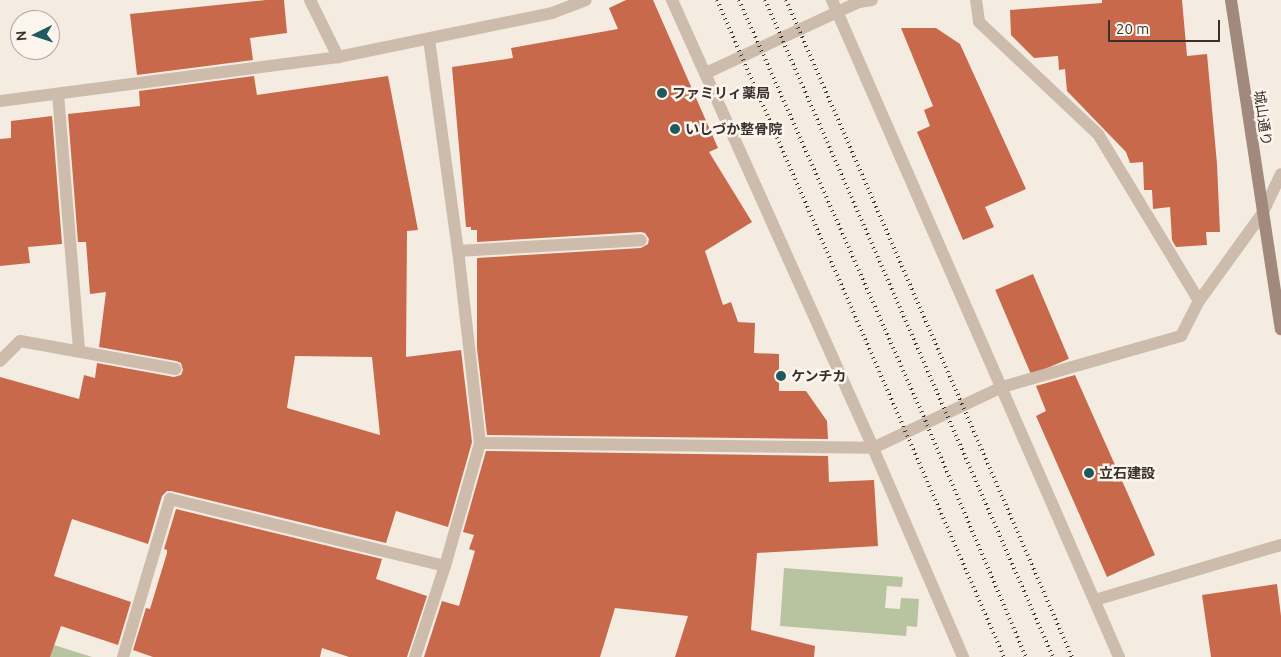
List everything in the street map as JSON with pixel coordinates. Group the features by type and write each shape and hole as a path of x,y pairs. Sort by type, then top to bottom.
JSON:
{"street":[{"path":"310,0 338,57"},
{"path":"0,101 338,57 552,13 586,0"},
{"path":"672,0 873,448 963,657"},
{"path":"832,0 1119,657"},
{"path":"706,73 859,2 872,0"},
{"path":"976,0 979,22 1098,134 1200,301"},
{"name":"城山通り","path":"1231,0 1262,214 1281,329"},
{"path":"415,657 445,566 480,443 458,251 429,39"},
{"path":"58,94 80,351"},
{"path":"480,443 873,448 1002,387 1181,336 1200,301 1262,214 1281,174"},
{"path":"458,251 641,240"},
{"path":"0,361 20,342 174,369"},
{"path":"123,657 170,499 445,566"},
{"path":"1095,600 1281,545"}],"green space":[{"path":"784,568 903,577 902,587 887,586 885,608 900,609 901,598 919,599 917,627 907,626 906,636 780,626"},
{"path":"54,645 92,657 50,657"}],"building":[{"path":"266,0 284,0 287,33 250,38 253,60 137,75 130,14"},
{"path":"626,0 653,0 718,148 709,152 752,222 705,251 723,305 731,302 738,322 755,323 754,353 779,354 779,391 806,391 827,421 828,439 487,435 477,348 477,258 641,248 648,244 649,239 645,233 641,232 477,242 477,230 471,230 471,227 466,227 452,67 513,58 511,48 618,29 609,8"},
{"path":"1102,0 1182,0 1187,56 1207,54 1217,164 1220,232 1206,232 1207,245 1176,247 1172,240 1170,207 1153,209 1152,190 1144,190 1143,162 1130,163 1126,152 1067,91 1065,69 1059,70 1058,56 1034,58 1011,35 1010,10 1102,3"},
{"path":"901,28 936,28 960,44 1026,189 985,207 994,227 963,240 917,132 930,126 924,110 933,106"},
{"path":"254,76 257,95 388,76 418,230 407,231 406,357 461,350 472,442 448,527 396,511 386,543 171,491 167,491 162,496 148,544 72,519 54,576 131,602 118,645 61,626 50,657 0,657 0,377 79,399 84,375 95,378 97,363 174,377 181,375 183,370 181,363 176,361 99,347 106,292 90,294 86,242 78,242 68,114 140,106 139,91","holes":["295,356 372,357 380,435 287,408"]},
{"path":"52,116 62,244 28,247 30,263 0,266 0,139 11,138 11,121"},
{"path":"1033,274 1069,359 1031,375 995,290"},
{"name":"立石建設","path":"1075,375 1155,555 1107,577 1036,416 1046,411 1036,386"},
{"path":"486,451 828,456 829,482 874,480 878,546 757,553 751,630 815,646 814,657 675,657 688,616 615,608 600,657 424,657 442,601 459,606 475,551 469,549 474,535 463,532"},
{"path":"176,509 382,559 376,579 427,596 407,657 349,657 322,648 320,657 153,657 133,650 146,608 150,609 167,553 167,550 164,549"},
{"path":"1277,584 1281,616 1281,657 1211,657 1202,595"}],"railway":[{"path":"717,0 1004,657"},
{"path":"739,0 927,425 1026,657"},
{"path":"765,0 1053,657"},
{"path":"786,0 1072,657"}],"place":[{"name":"ファミリィ薬局","path":"662,93"},
{"name":"いしづか整骨院","path":"675,129"},
{"name":"ケンチカ","path":"781,376"},
{"name":"立石建設","path":"1089,473"}]}
